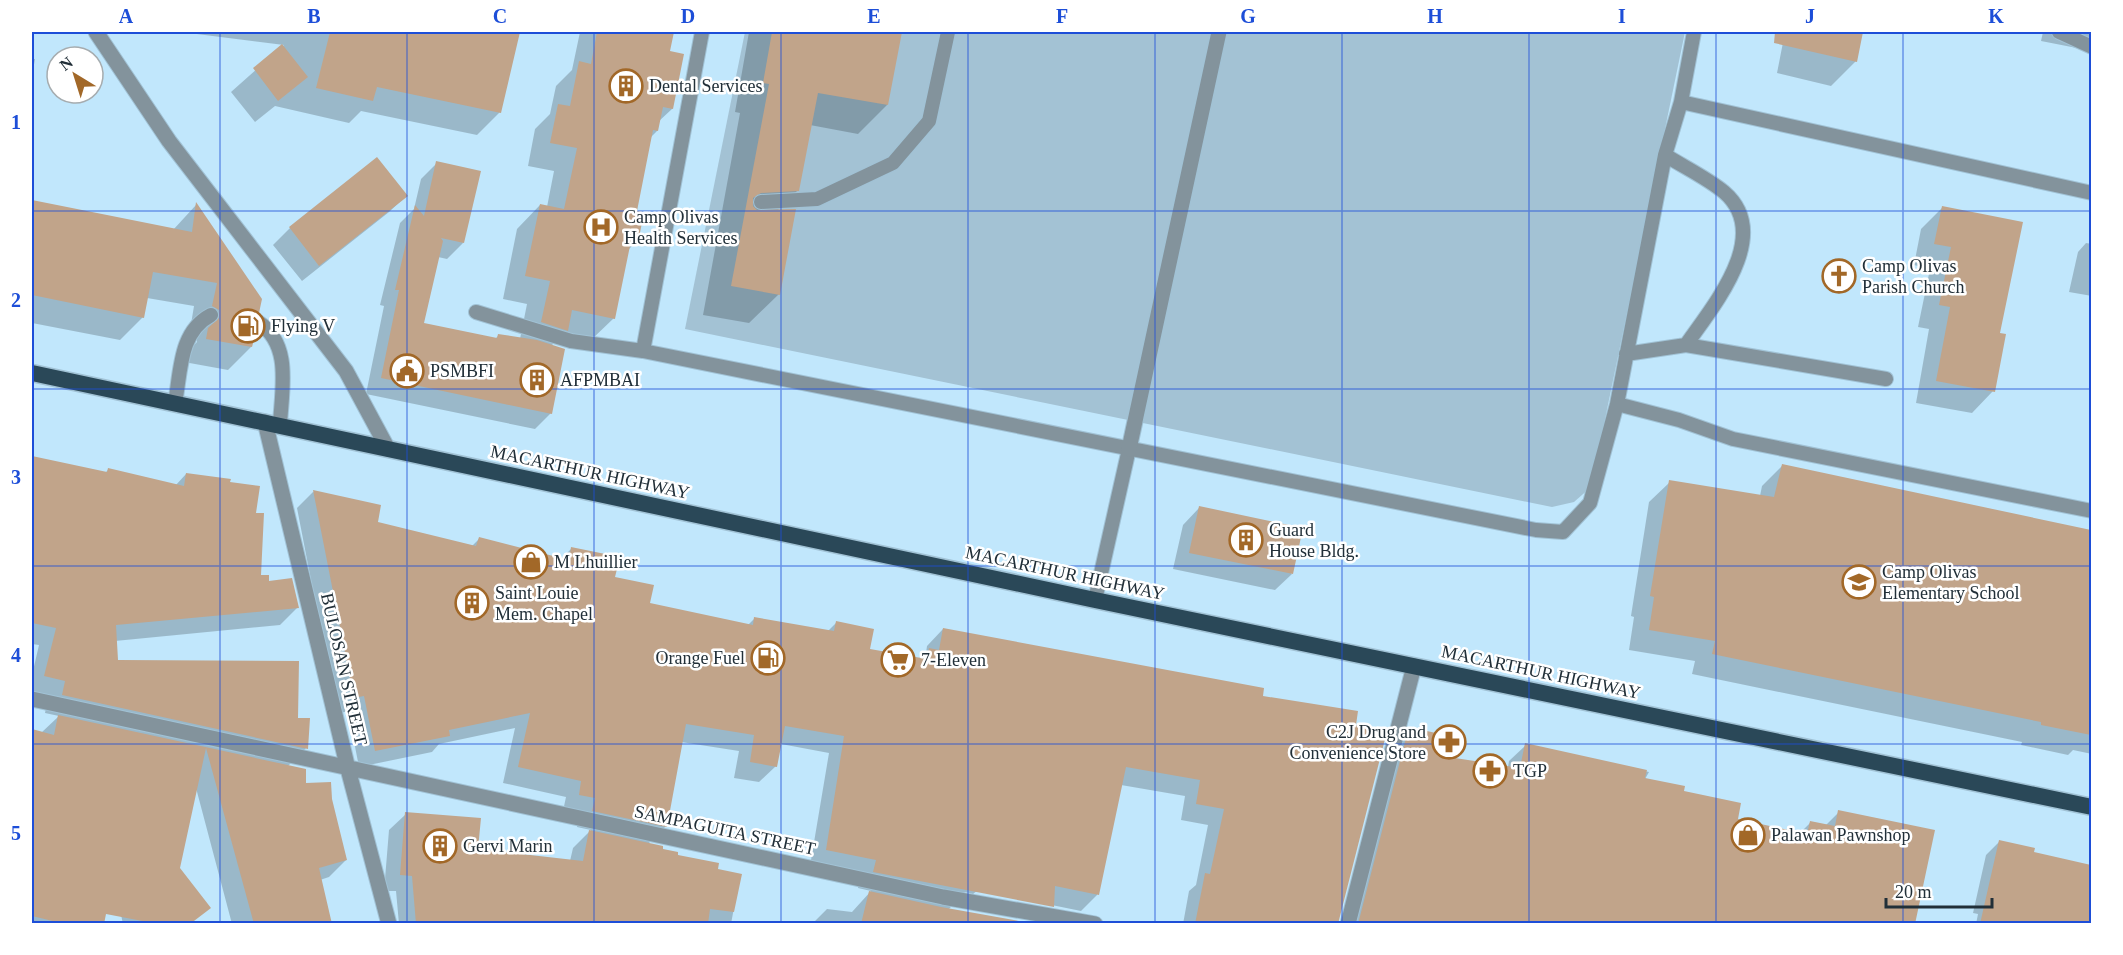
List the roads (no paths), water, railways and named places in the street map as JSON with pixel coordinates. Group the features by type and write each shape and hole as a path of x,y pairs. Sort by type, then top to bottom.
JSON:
{"highway":[{"name":"MACARTHUR HIGHWAY","path":"32,373 1095,600 2091,807"}],"street":[{"path":"96,32 169,141 346,371 388,449"},
{"path":"1129,449 1219,32"},
{"name":"BULOSAN STREET","path":"272,423 348,768 390,924"},
{"path":"1348,924 1413,666"},
{"name":"SAMPAGUITA STREET","path":"32,699 943,897 1095,924"}],"lane":[{"path":"643,351 702,32"},
{"path":"761,202 817,199 893,163 929,121 948,32"},
{"path":"476,312 571,340 643,351 1536,530 1563,532 1590,503 1617,404 1665,155 1681,102 1694,32"},
{"path":"2059,32 2091,47"},
{"path":"1681,102 2091,193"},
{"path":"1665,155 1724,193 1740,214 1743,240 1733,275 1686,345"},
{"path":"175,403 187,338 198,323 211,315"},
{"path":"258,322 272,334 283,354 272,423"},
{"path":"1626,354 1686,345 1886,379"},
{"path":"1617,404 1679,420 1733,439 2091,511"},
{"path":"1095,600 1129,449"}],"place":[{"name":"Dental Services","path":"626,86"},
{"name":"Camp Olivas Health Services","path":"601,227"},
{"name":"Camp Olivas Parish Church","path":"1839,276"},
{"name":"Flying V","path":"248,326"},
{"name":"PSMBFI","path":"407,371"},
{"name":"AFPMBAI","path":"537,380"},
{"name":"Guard House Bldg.","path":"1246,540"},
{"name":"M Lhuillier","path":"531,562"},
{"name":"Camp Olivas Elementary School","path":"1859,582"},
{"name":"Saint Louie Mem. Chapel","path":"472,603"},
{"name":"Orange Fuel","path":"768,658"},
{"name":"7-Eleven","path":"898,660"},
{"name":"C2J Drug and Convenience Store","path":"1449,742"},
{"name":"TGP","path":"1490,771"},
{"name":"Palawan Pawnshop","path":"1748,835"},
{"name":"Gervi Marin","path":"440,846"}]}
